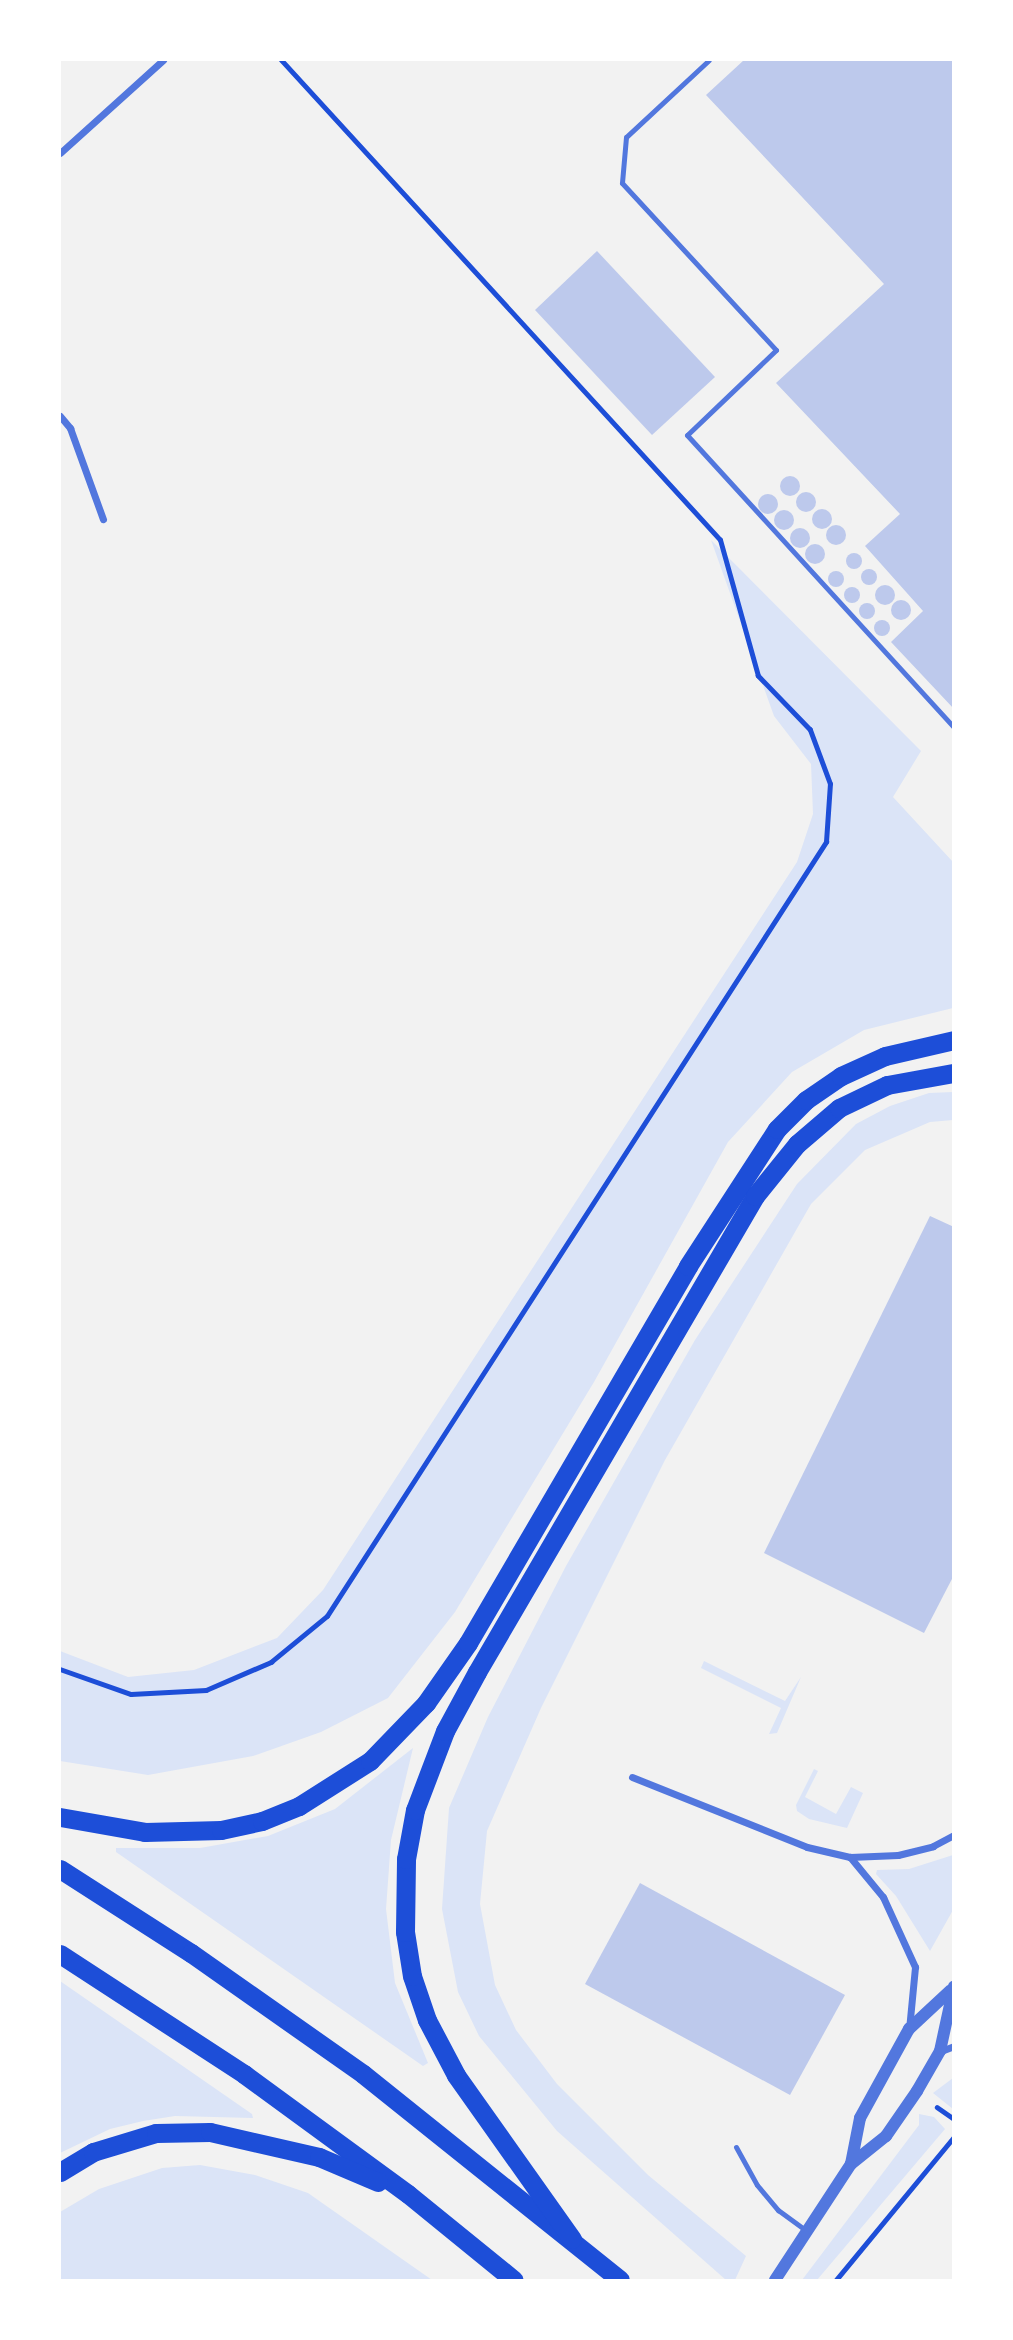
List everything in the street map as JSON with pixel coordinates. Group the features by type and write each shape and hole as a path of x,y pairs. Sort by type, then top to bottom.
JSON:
{"highway":[{"path":"60,1817 145,1832 221,1830 262,1821 299,1806 370,1762 426,1703 468,1643 688,1266 777,1129 841,1076 884,1056 954,1041"},
{"path":"572,2239 456,2075 427,2020 412,1976 405,1932 406,1859 415,1810 445,1731 477,1672 755,1196 797,1144 839,1108 887,1085 954,1073"},
{"path":"60,1869 191,1953 363,2074 620,2280"},
{"path":"60,1954 244,2074 408,2194 514,2280"},
{"path":"60,2172 93,2152 156,2133 210,2132 319,2157 408,2194"}],"street":[{"path":"60,153 163,60"},
{"path":"60,416 69,428 103,519"},
{"path":"632,1777 807,1847 850,1857 898,1856 954,1835"},
{"path":"850,1857 883,1897 915,1966 909,2029"},
{"path":"851,2164 860,2118 909,2029 953,1988"},
{"path":"775,2280 851,2164 886,2136 940,2051 953,1988"},
{"path":"940,2051 954,2046"}],"lane":[{"path":"709,60 626,137 622,183 776,350 687,435 954,727"},
{"path":"736,2147 757,2185 778,2210 807,2231"}],"path":[{"path":"60,1669 131,1694 205,1690 271,1662 327,1616 826,842 830,783 810,730 758,676 720,540 281,60"},
{"path":"836,2280 954,2137"}],"shaded area":[{"path":"711,540 921,751 893,797 953,862 953,1008 864,1030 792,1072 728,1142 594,1382 455,1612 388,1698 321,1732 253,1756 148,1775 60,1761 60,1651 128,1677 194,1670 277,1638 323,1590 797,862 813,814 811,764 774,716"},
{"path":"953,1092 953,1120 930,1122 865,1150 811,1204 665,1460 541,1708 487,1831 480,1904 495,1985 516,2030 557,2084 648,2175 746,2256 735,2280 726,2280 557,2131 479,2036 458,1992 442,1909 449,1808 488,1717 566,1566 695,1340 797,1184 856,1124 890,1106 929,1093"},
{"path":"704,1661 785,1701 801,1677 777,1733 769,1734 781,1708 701,1668"},
{"path":"413,1748 391,1840 386,1909 395,1983 428,2063 423,2066 116,1852 116,1848 200,1848 268,1836 335,1809"},
{"path":"814,1769 818,1771 805,1797 836,1814 851,1787 863,1793 847,1828 809,1819 797,1811 796,1805"},
{"path":"953,1855 953,1910 930,1951 896,1896 876,1874 877,1870 909,1869"},
{"path":"60,1981 252,2114 253,2118 175,2116 143,2121 110,2129 60,2153"},
{"path":"953,2078 953,2109 933,2093"},
{"path":"919,2114 934,2117 945,2129 817,2280 802,2280 919,2125"},
{"path":"200,2165 255,2175 308,2193 432,2280 60,2280 60,2212 99,2189 162,2168"}],"building":[{"path":"744,60 954,60 954,709 891,642 923,611 865,546 900,514 776,383 884,284 706,95"},
{"path":"597,251 715,377 652,435 535,310"},
{"path":"790,476 797,479 800,486 797,493 790,496 783,493 780,486 783,479"},
{"path":"806,492 813,495 816,502 813,509 806,512 799,509 796,502 799,495"},
{"path":"768,494 775,497 778,504 775,511 768,514 761,511 758,504 761,497"},
{"path":"822,509 829,512 832,519 829,526 822,529 815,526 812,519 815,512"},
{"path":"784,510 791,513 794,520 791,527 784,530 777,527 774,520 777,513"},
{"path":"836,525 843,528 846,535 843,542 836,545 829,542 826,535 829,528"},
{"path":"800,528 807,531 810,538 807,545 800,548 793,545 790,538 793,531"},
{"path":"815,544 822,547 825,554 822,561 815,564 808,561 805,554 808,547"},
{"path":"851,553 857,553 862,561 860,567 851,569 846,564 846,558"},
{"path":"866,569 872,569 877,577 875,583 866,585 861,580 861,574"},
{"path":"833,571 839,571 844,579 842,585 833,587 828,582 828,576"},
{"path":"885,585 892,588 895,595 892,602 885,605 878,602 875,595 878,588"},
{"path":"849,587 855,587 860,595 858,601 849,603 844,598 844,592"},
{"path":"901,600 908,603 911,610 908,617 901,620 894,617 891,610 894,603"},
{"path":"864,603 870,603 875,611 873,617 864,619 859,614 859,608"},
{"path":"879,620 885,620 890,628 888,634 879,636 874,631 874,625"},
{"path":"930,1216 954,1227 954,1575 924,1633 764,1553"},
{"path":"640,1883 845,1995 790,2095 585,1984"}]}
